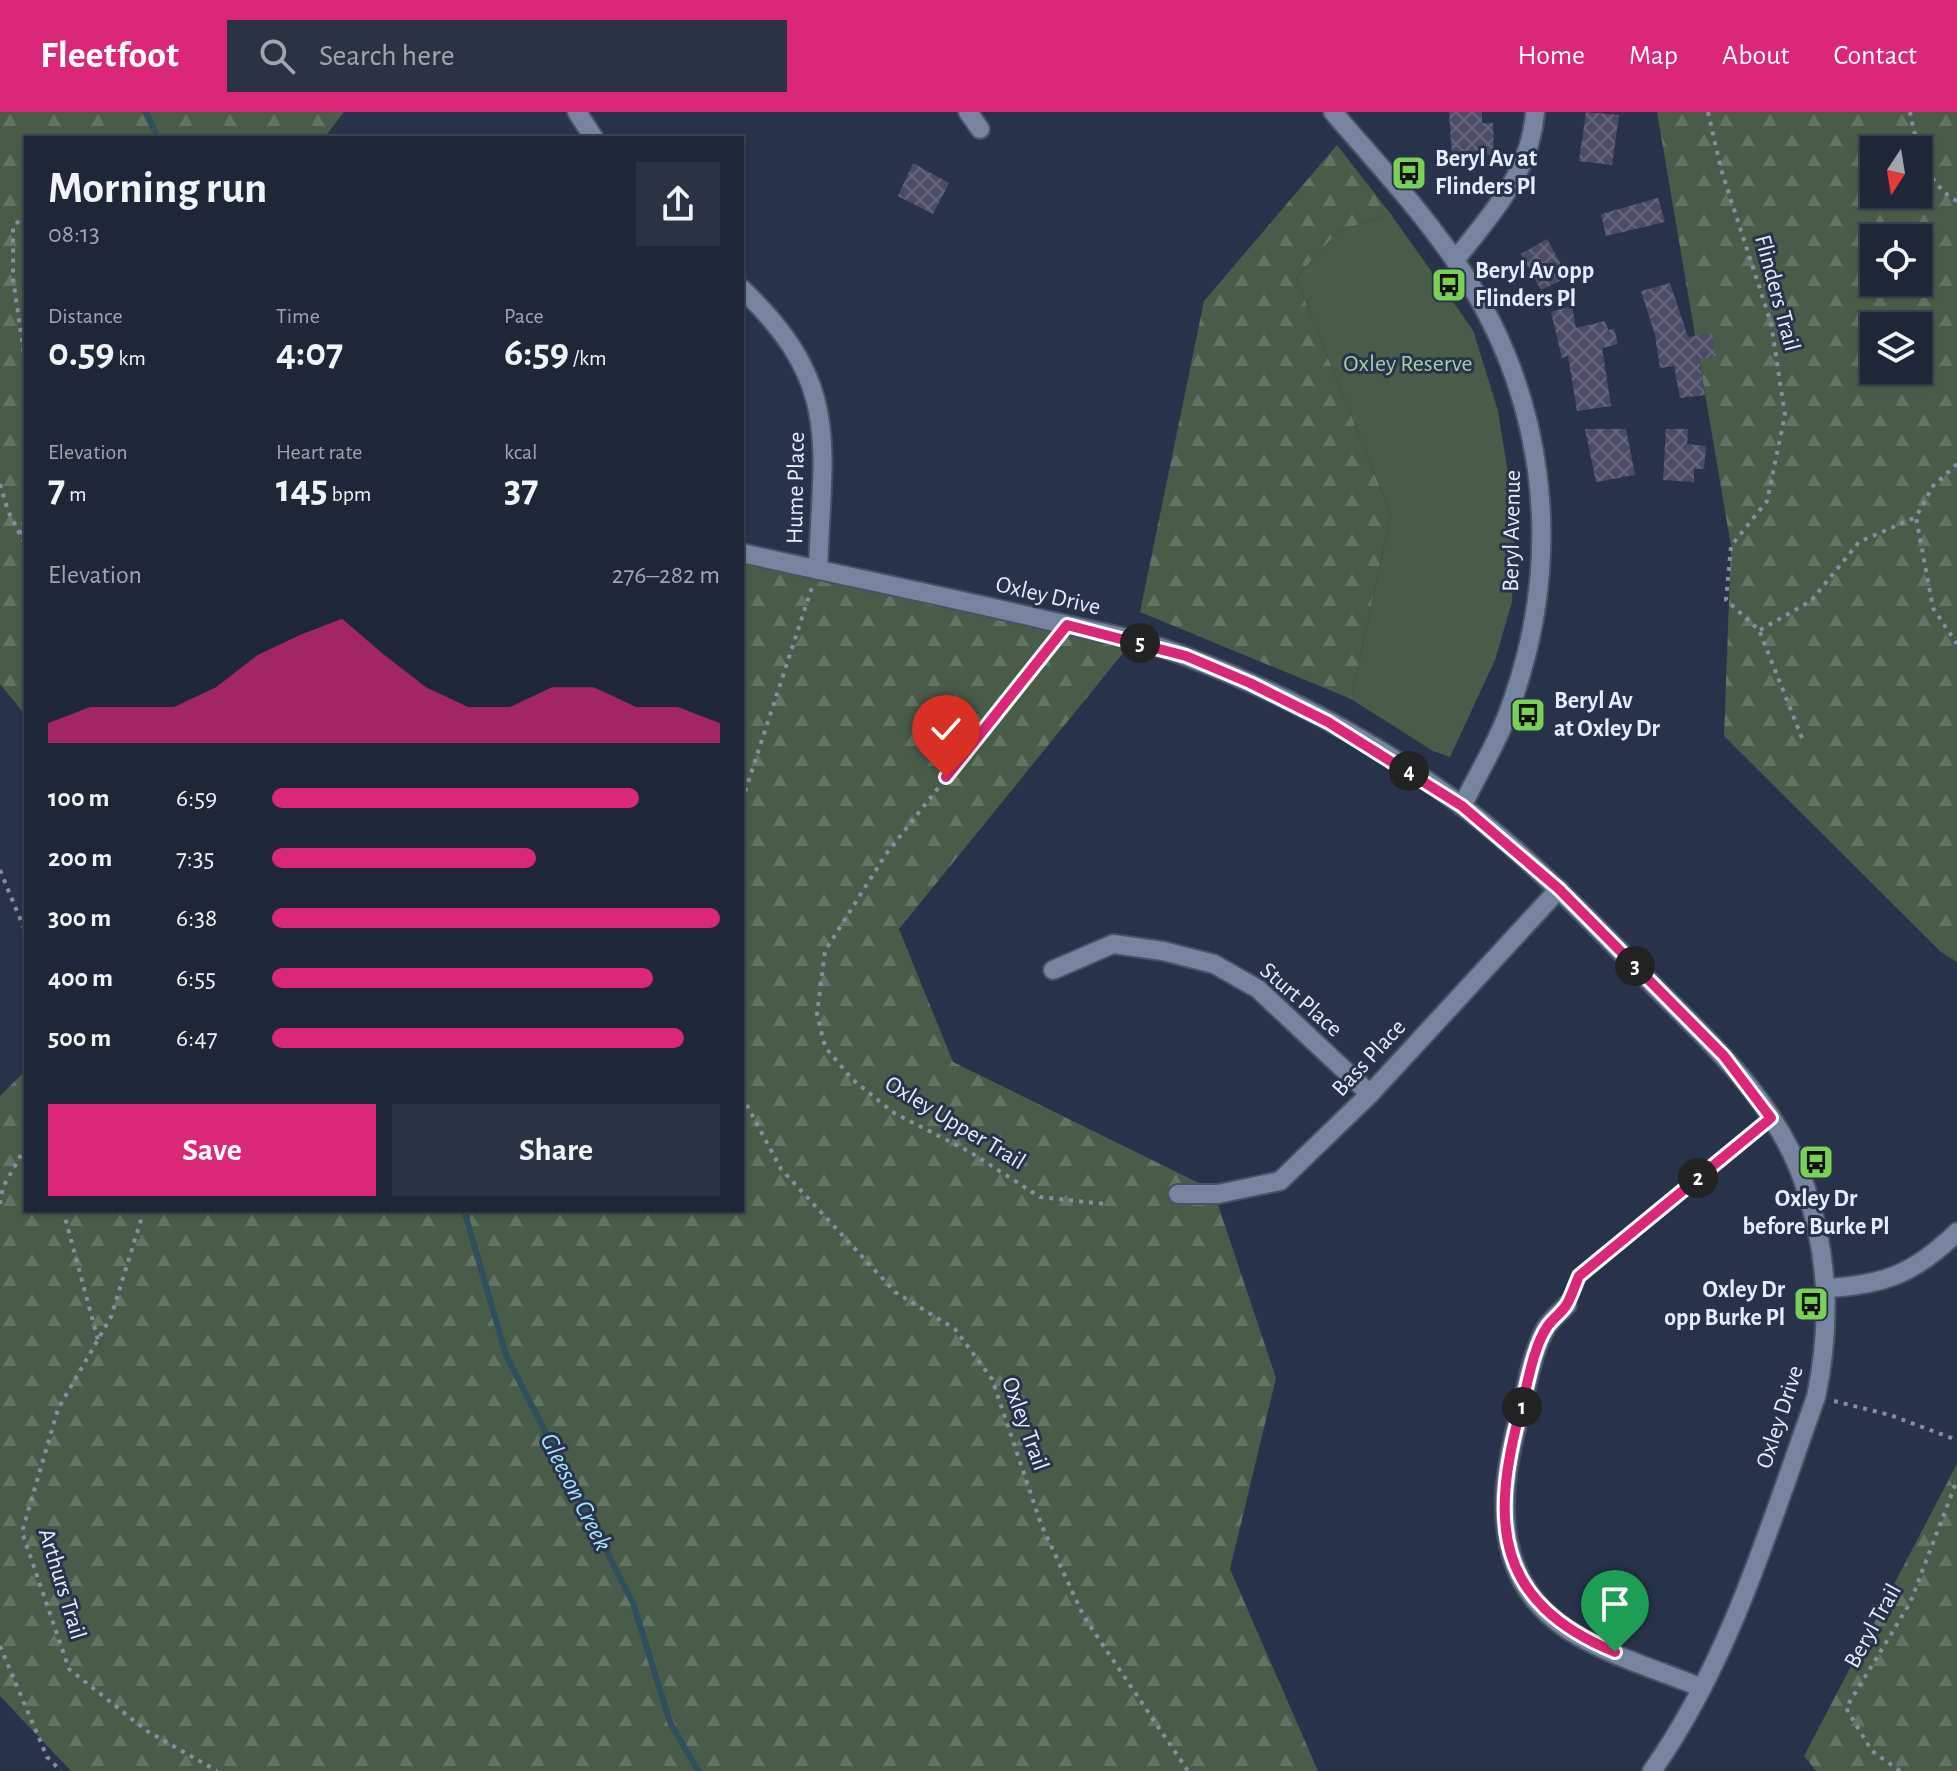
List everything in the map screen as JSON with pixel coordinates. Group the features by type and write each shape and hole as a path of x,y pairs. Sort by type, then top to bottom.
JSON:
{"street":[{"path":"577,112 593,136"},
{"path":"968,112 980,129"},
{"name":"Beryl Avenue","path":"1333,112 1455,260 1505,351 1526,408 1541,482 1540,555 1530,639 1507,715 1462,806"},
{"path":"1455,260 1513,184 1534,129 1535,112"},
{"name":"Hume Place","path":"744,291 803,360 818,404 825,451 818,570"},
{"name":"Oxley Drive","path":"744,553 1067,625 1186,656 1250,683 1328,722 1462,806 1559,889 1724,1056 1771,1118 1806,1187 1824,1261 1826,1340 1816,1397 1761,1551 1702,1688 1652,1771"},
{"name":"Bass Place","path":"1178,1194 1218,1194 1280,1181 1370,1094 1559,889"},
{"name":"Sturt Place","path":"1053,970 1113,944 1163,951 1214,964 1258,989 1370,1094"},
{"path":"1827,1288 1868,1286 1890,1280 1927,1259 1957,1232"},
{"path":"1567,1305 1546,1327 1509,1451 1502,1506 1520,1579 1534,1600 1557,1622 1580,1637 1702,1688"}],"path":[{"name":"Flinders Trail","path":"1708,112 1721,169 1771,323 1785,415 1767,501 1731,546 1726,600 1759,630 1802,738"},
{"path":"1910,112 1919,153 1947,196 1957,201"},
{"path":"24,216 13,227 13,278 24,355"},
{"path":"1759,630 1811,601 1859,542 1916,517 1933,486 1957,464"},
{"path":"0,484 24,542"},
{"path":"1916,517 1933,608 1957,644"},
{"path":"20,534 24,521"},
{"path":"744,795 818,570"},
{"name":"Oxley Upper Trail","path":"1067,625 886,854 825,951 817,1014 825,1047 853,1080 894,1113 970,1152 1040,1197 1105,1204"},
{"path":"0,870 24,928"},
{"name":"Oxley Trail","path":"744,1100 781,1169 895,1292 955,1329 992,1379 1041,1524 1084,1617 1188,1771"},
{"path":"1567,1305 1579,1276 1771,1118"},
{"path":"0,1204 3,1187 24,1150"},
{"path":"64,1212 98,1340"},
{"name":"Arthurs Trail","path":"143,1212 111,1317 58,1409 22,1532 69,1669 147,1731 217,1771"},
{"path":"1816,1397 1890,1415 1957,1440"},
{"name":"Beryl Trail","path":"1900,1771 1872,1751 1846,1708 1910,1603 1957,1480"},
{"path":"0,1646 47,1757 61,1771"}],"green space":[{"path":"0,112 344,112 326,136 24,136 24,714 0,684"},
{"path":"1657,112 1957,112 1957,962 1941,952 1724,736 1731,546"},
{"path":"1337,145 1390,213 1338,232 1296,278 1391,514 1351,699 1140,612 1204,301"},
{"name":"Oxley Reserve","path":"1390,213 1473,330 1498,411 1515,517 1512,602 1495,660 1450,757 1433,751 1351,699 1391,514 1296,278 1338,232"},
{"path":"744,554 1132,642 899,929 953,1062 1213,1190 1276,1378 1230,1569 1318,1771 71,1771 0,1696 0,1096 24,1072 24,1212 744,1212"},
{"path":"1957,1464 1957,1771 1816,1771 1804,1756"}],"building":[{"path":"1449,112 1482,112 1482,123 1493,123 1494,155 1452,155"},
{"path":"1586,112 1619,115 1612,165 1579,161"},
{"path":"913,163 949,183 933,214 898,196"},
{"path":"1658,198 1665,222 1606,236 1601,214"},
{"path":"1547,239 1568,277 1541,290 1521,254"},
{"path":"1670,283 1688,337 1712,333 1716,356 1699,359 1705,395 1680,398 1674,366 1660,368 1655,335 1641,291"},
{"path":"1572,306 1576,328 1605,321 1608,330 1614,329 1618,344 1602,348 1611,406 1577,411 1568,356 1562,358 1551,312"},
{"path":"1585,429 1626,429 1635,475 1596,482"},
{"path":"1666,429 1688,429 1687,444 1706,446 1704,469 1694,469 1694,482 1663,480"}],"waterway":[{"name":"Gleeson Creek","path":"146,112 157,136"},
{"name":"Gleeson Creek","path":"465,1212 506,1355 633,1603 670,1722 698,1771"}],"place":[{"name":"Beryl Av at Flinders Pl","path":"1409,173"},
{"name":"Beryl Av opp Flinders Pl","path":"1449,285"},
{"name":"Beryl Av at Oxley Dr","path":"1528,715"},
{"name":"Oxley Dr before Burke Pl","path":"1816,1162"},
{"name":"Oxley Dr opp Burke Pl","path":"1811,1304"}],"route":[{"path":"946,777 1067,625 1186,656 1250,683 1328,722 1462,806 1559,889 1724,1056 1753,1090 1771,1118 1579,1276 1567,1305 1546,1327 1509,1451 1502,1506 1520,1579 1534,1600 1557,1622 1580,1637 1615,1652"}]}
